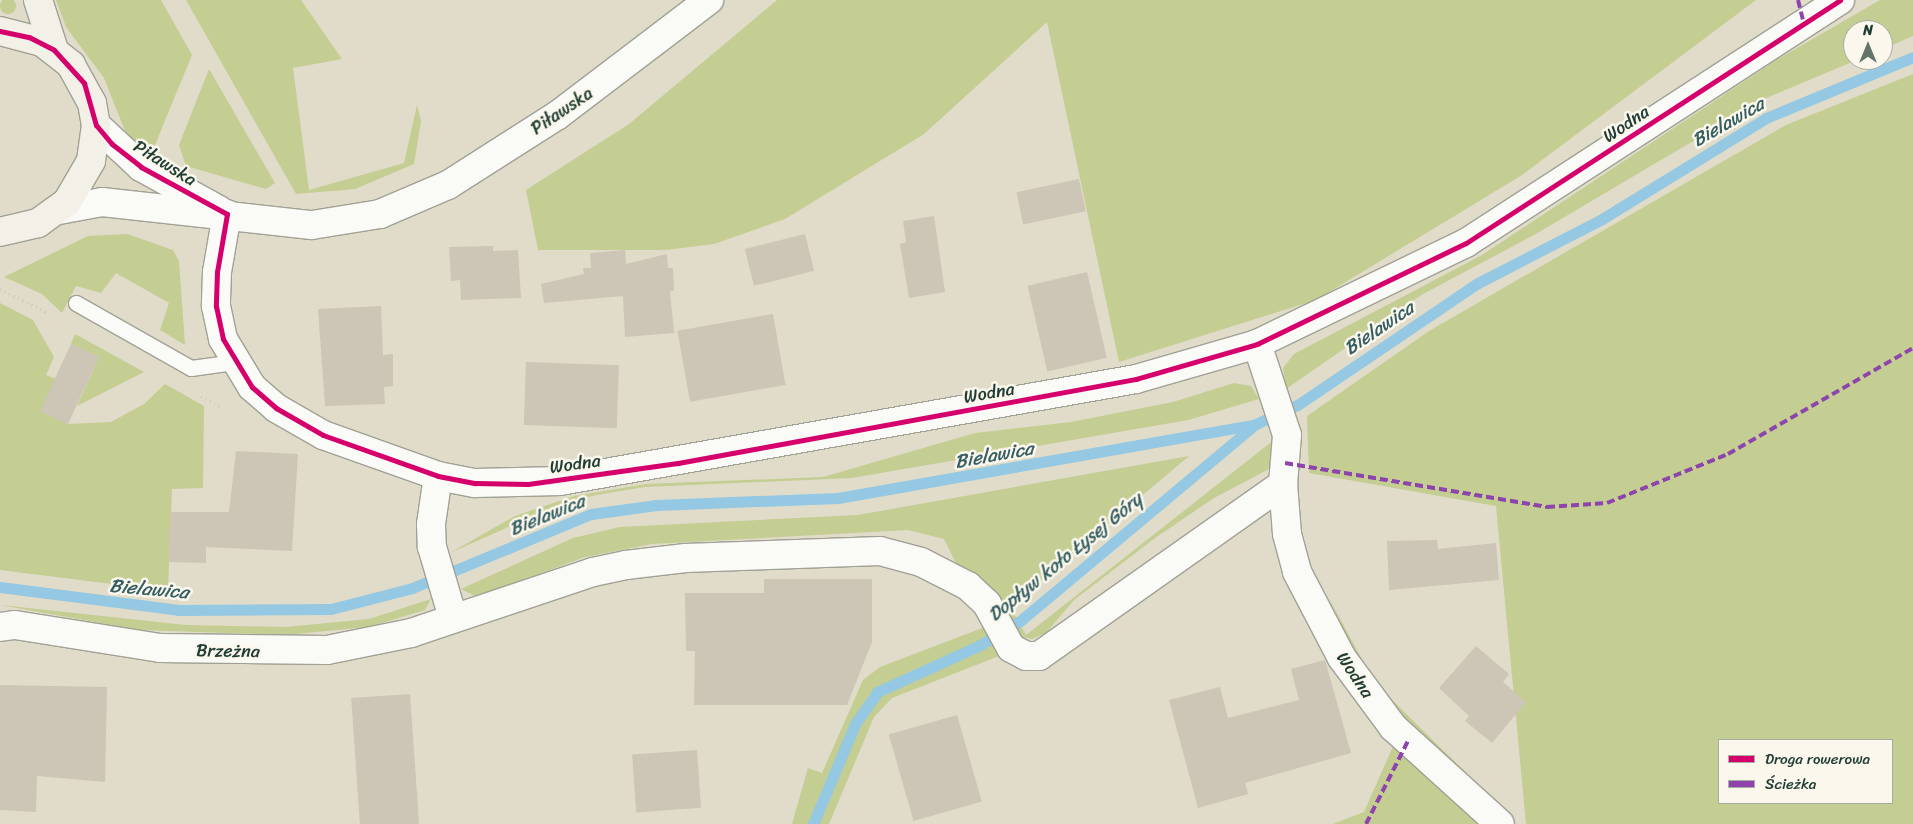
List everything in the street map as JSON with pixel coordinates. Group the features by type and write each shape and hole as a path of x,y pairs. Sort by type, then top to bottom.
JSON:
{"main road":[{"path":"38,0 54,50"},
{"path":"0,31 29,36 54,50 84,83 96,125 92,161 82,183 59,210 38,223 1,234"}],"street":[{"name":"Piławska","path":"59,210 102,202 227,214 294,225 335,224 380,214 427,195 581,99 709,0"},
{"name":"Wodna","path":"227,214 216,306 234,362 252,387 298,422 363,450 438,476 475,483 528,484 678,463 1136,380 1257,344 1466,243 1840,0"},
{"name":"Piławska","path":"96,125 141,167 227,214"},
{"name":"Wodna","path":"1257,344 1286,432 1283,484 1287,534 1297,572 1342,658 1393,727 1500,824"},
{"path":"438,476 430,524 437,562 450,605 641,562 873,551 910,558 959,580 979,595 1010,646 1026,656 1046,652 1283,484"},
{"name":"Brzeżna","path":"0,627 15,625 160,648 312,651 366,644 450,605"}],"lane":[{"path":"76,303 191,368 234,362"}],"path":[{"path":"0,289 29,303"}],"green space":[{"path":"11,-1 15,3 14,12 8,14 2,12 0,6 2,0"},
{"path":"56,0 161,0 192,55 150,157 125,131 104,78 66,27"},
{"path":"186,0 301,0 342,59 293,68 309,190 404,163 417,105 421,121 414,164 355,189 296,194"},
{"path":"777,0 1756,0 1522,175 1316,300 1119,362 1047,22 924,134 785,219 714,244 665,250 538,250 526,190 629,124"},
{"path":"1880,0 1913,0 1913,36 1893,45 1893,20 1845,20"},
{"path":"1843,21 1843,66 1766,98 1534,235 1423,294 1286,389 1283,368 1294,354 1482,255 1778,59"},
{"path":"209,69 275,183 266,189 186,166 179,145"},
{"path":"1913,74 1913,824 1526,824 1496,506 1309,473 1307,416 1429,331 1786,125"},
{"path":"127,234 173,250 179,261 185,345 160,330 169,303 116,273 101,293 76,286 62,313 42,294 4,277 88,236"},
{"path":"0,303 33,320 54,357 46,375 56,379 42,412 69,424 111,422 144,404 165,384 204,406 203,488 172,489 168,591 0,570"},
{"path":"75,334 144,372 77,406 99,357 71,344"},
{"path":"1234,383 1251,386 1259,399 1188,420 852,478 645,487 596,495 555,506 450,553 515,516 574,496 646,484 823,477 975,433 1071,422 1173,402"},
{"path":"1274,440 1269,469 1214,498 1155,538 1074,600 1046,633 1032,639 1021,637 1012,627 983,582 957,565 944,539 908,530 652,544 585,557 477,597 461,589 573,538 620,527 858,515 1189,456 1010,607 1026,635"},
{"path":"1327,594 1368,671 1384,692 1518,824 1412,732 1366,675"},
{"path":"431,599 425,610 369,627 284,635 139,630 0,605 186,625 285,627 369,619"},
{"path":"985,627 999,656 892,698 874,717 829,824 792,824 808,768 822,773 863,680 880,667"},
{"path":"1395,742 1485,824 1333,824 1364,812"}],"building":[{"path":"1079,179 1086,211 1023,225 1016,192"},
{"path":"934,216 945,292 909,298 900,244 906,242 903,221"},
{"path":"805,234 814,271 754,286 745,249"},
{"path":"493,246 493,251 518,250 521,298 461,300 460,280 451,281 449,247"},
{"path":"625,250 626,264 667,254 668,268 673,268 674,291 670,291 674,333 625,337 623,296 544,303 541,284 584,274 583,268 591,268 590,253"},
{"path":"1087,272 1107,358 1047,371 1028,286"},
{"path":"381,306 383,355 393,354 393,386 384,387 385,404 325,406 318,309"},
{"path":"773,314 786,385 690,402 677,331"},
{"path":"71,344 99,357 68,424 40,411"},
{"path":"526,362 619,365 617,428 524,425"},
{"path":"236,451 298,454 292,551 206,547 206,563 169,562 170,512 229,512"},
{"path":"1437,540 1438,549 1496,543 1499,580 1389,590 1387,541"},
{"path":"764,579 872,579 872,642 847,705 694,705 695,651 686,651 685,593 764,593"},
{"path":"1476,646 1509,674 1503,682 1526,702 1492,743 1465,721 1469,716 1439,688"},
{"path":"1325,660 1351,753 1245,783 1248,794 1198,808 1169,700 1220,687 1228,718 1299,700 1291,669"},
{"path":"0,685 107,687 105,782 37,776 36,812 0,810"},
{"path":"410,694 419,824 360,824 351,698"},
{"path":"957,715 982,802 914,821 889,735"},
{"path":"697,750 701,808 636,812 632,755"}],"waterway":[{"name":"Bielawica","path":"0,587 179,610 331,609 412,588 591,514 656,505 838,498 1256,424 1299,404 1478,283 1602,219 1766,118 1913,57"},
{"name":"Dopływ koło Łysej Góry","path":"813,824 855,724 877,692 980,645 1020,621 1254,425"}],"marked path":[{"path":"1798,0 1803,20"},
{"path":"1285,463 1547,507 1607,503 1728,454 1913,348"},
{"path":"1366,824 1408,741"}],"cycle path":[{"path":"0,31 29,37 54,50 84,83 96,125 112,144 141,167 227,214 217,272 216,306 223,339 252,387 276,408 323,435 438,476 475,483 528,484 678,463 1136,379 1257,344 1466,243 1840,0"}]}
